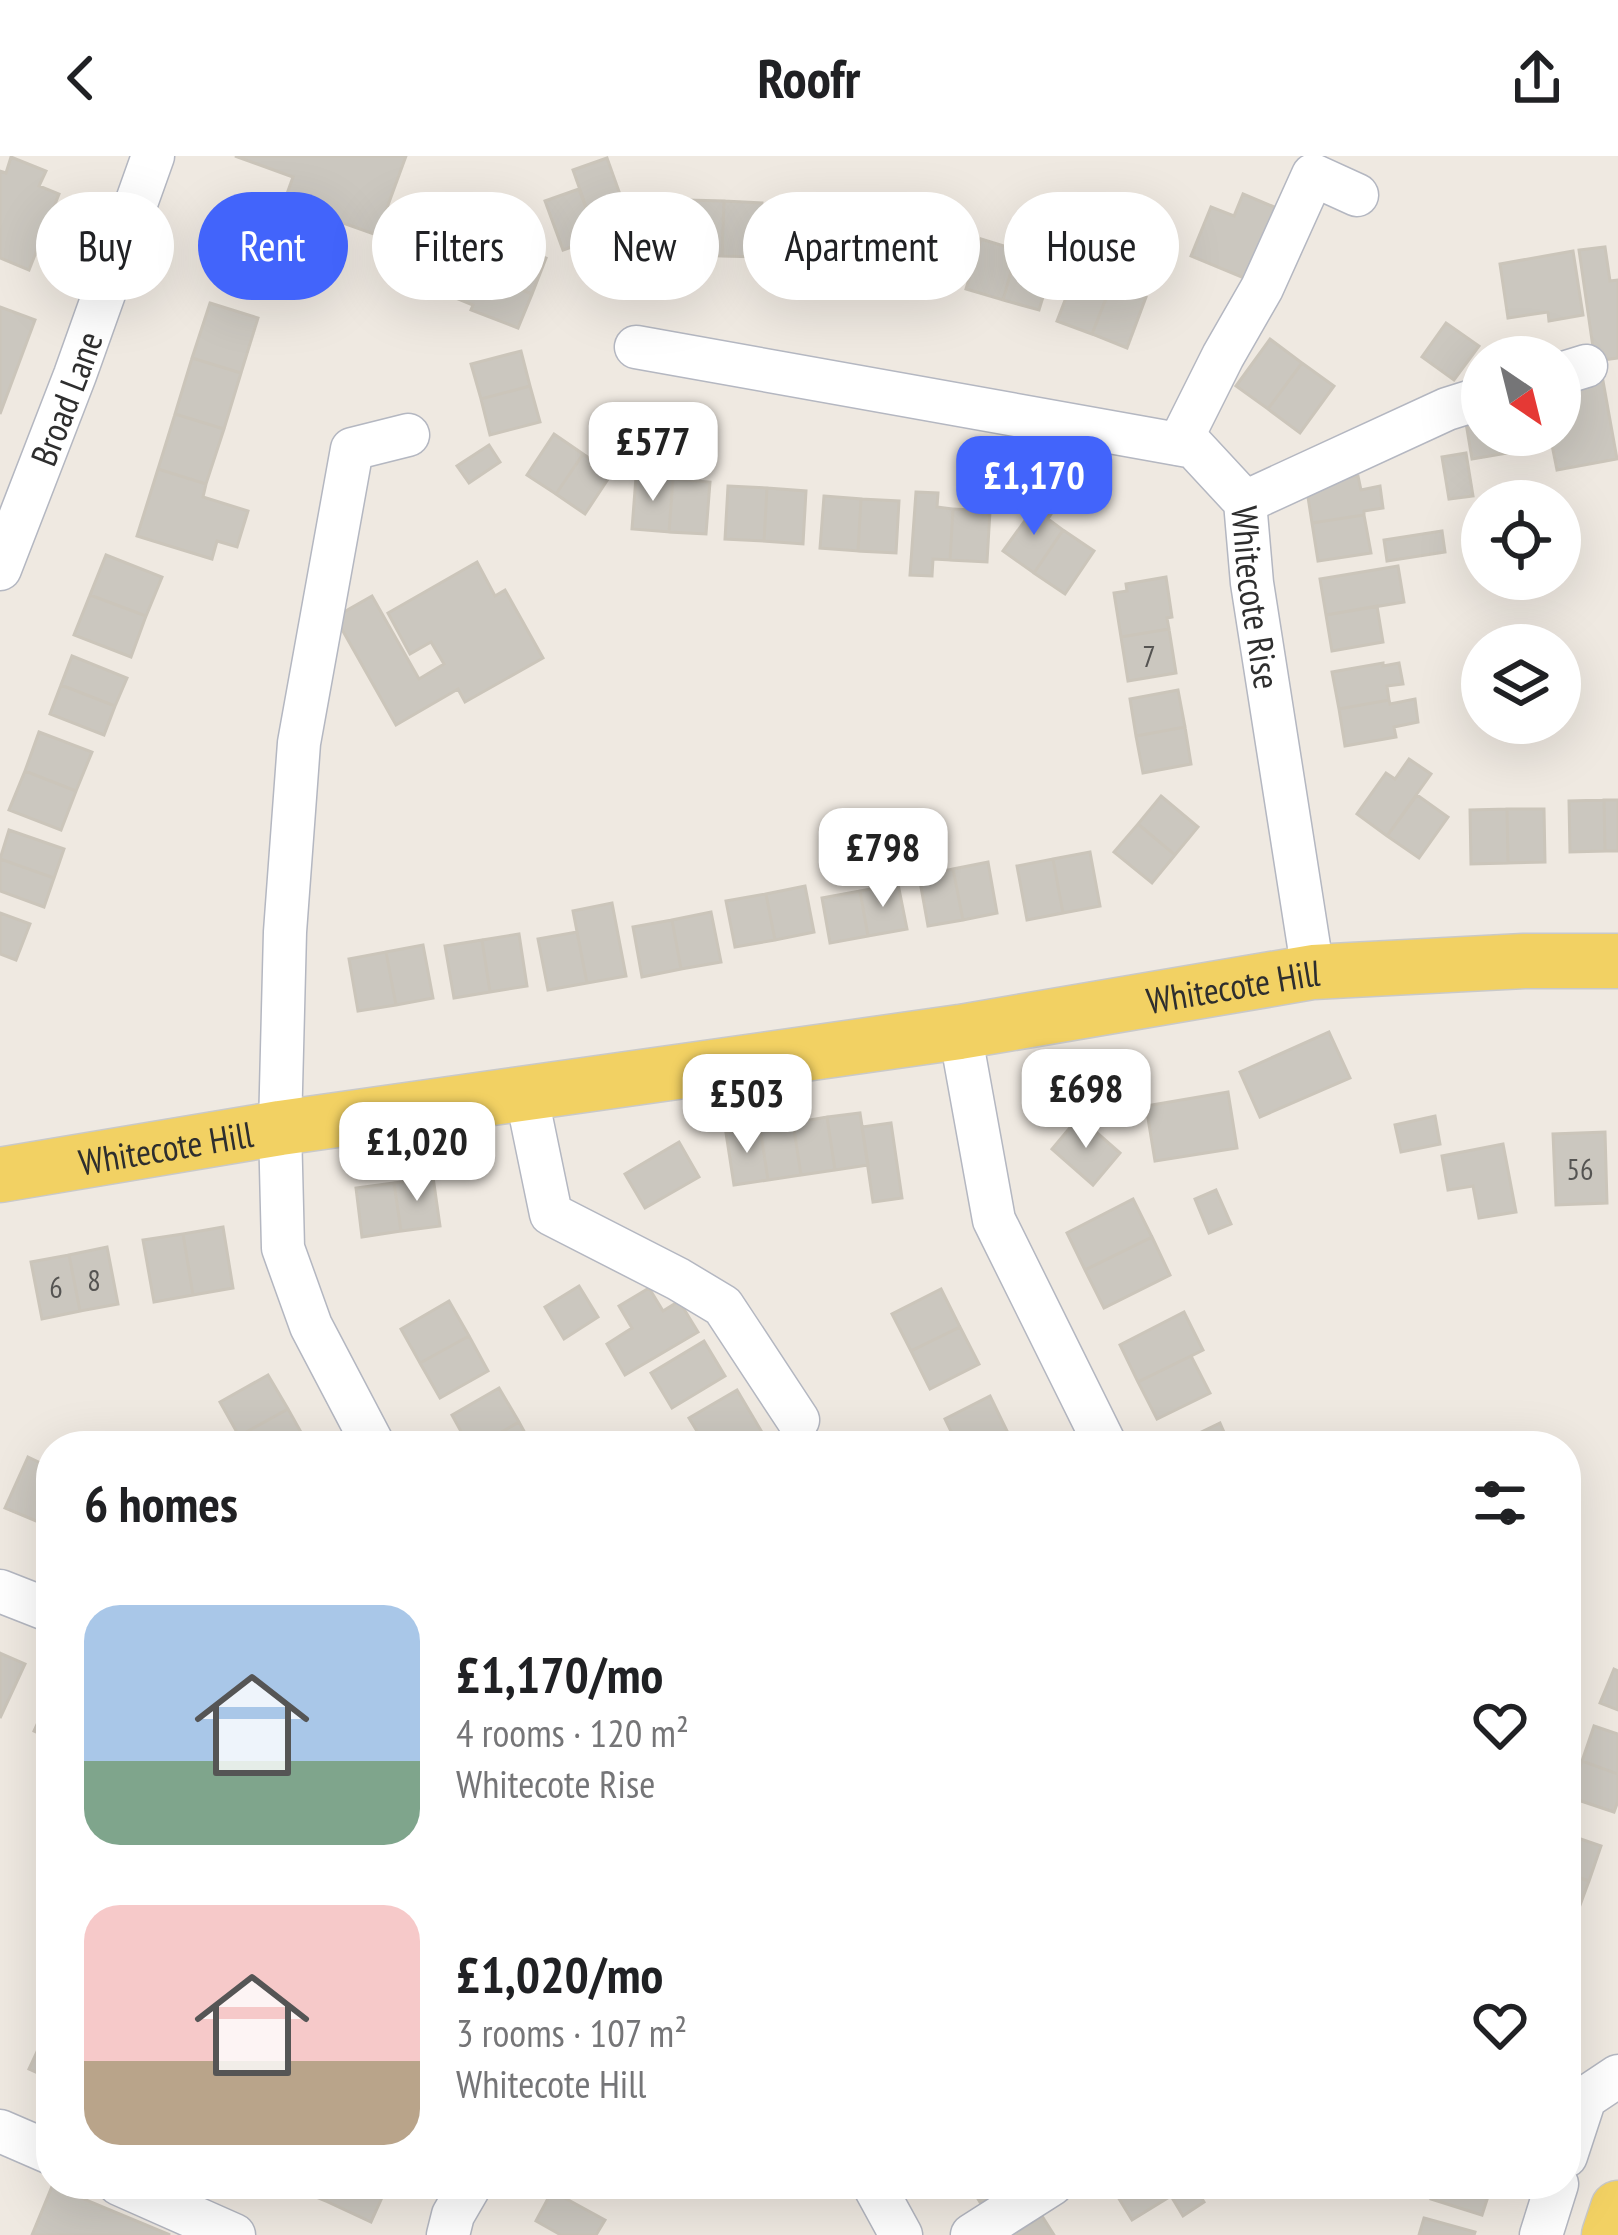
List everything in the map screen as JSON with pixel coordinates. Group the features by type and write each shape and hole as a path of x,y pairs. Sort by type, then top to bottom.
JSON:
{"main road":[{"name":"Whitecote Hill","path":"0,1175 280,1128 960,1031 1312,972 1618,961"},
{"path":"1609,2235 1618,2208"}],"street":[{"name":"Broad Lane","path":"0,569 16,475 75,375 153,156"},
{"path":"1179,444 1262,287 1313,175 1357,195"},
{"name":"Whitecote Rise","path":"636,347 1194,447 1245,502 1252,583 1312,972"},
{"path":"1245,502 1461,405"},
{"path":"366,1431 311,1326 284,1248 280,1128 285,932 299,743 352,449 408,435"},
{"path":"960,1031 994,1220 1099,1431"},
{"path":"526,1093 551,1214 723,1306 798,1420"},
{"path":"0,1591 36,1606"},
{"path":"1581,2110 1585,2098 1618,2076"},
{"path":"0,2131 36,2147"},
{"path":"153,2199 234,2235"},
{"path":"448,2235 462,2199"},
{"path":"881,2199 901,2235"},
{"path":"972,2235 1028,2199"},
{"path":"1541,2235 1552,2199"}],"building":[{"path":"235,156 406,156 393,192 372,192 372,233 348,225 348,192 288,192 293,177"},
{"path":"11,157 46,171 39,186 54,192 36,192 36,252 29,270 0,258 0,171 6,173"},
{"path":"607,158 619,192 581,192 573,170"},
{"path":"570,192 570,248 563,250 546,201"},
{"path":"1243,194 1279,209 1249,280 1191,256 1211,207 1234,216"},
{"path":"719,201 724,201 719,256"},
{"path":"724,201 743,202 743,257 722,256"},
{"path":"980,242 1004,246 1003,300 980,293"},
{"path":"1605,247 1610,281 1618,280 1618,358 1595,361 1579,250"},
{"path":"1573,251 1583,315 1549,321 1548,312 1508,318 1500,264"},
{"path":"1004,296 1042,300 1039,310 1003,300"},
{"path":"460,300 530,300 518,328 471,310 473,305"},
{"path":"1065,300 1105,300 1092,334 1057,321"},
{"path":"1105,300 1145,300 1127,348 1092,334"},
{"path":"210,303 258,318 241,373 192,358"},
{"path":"0,307 35,320 0,414"},
{"path":"1446,323 1465,336 1461,336 1461,370 1454,380 1422,357"},
{"path":"1270,339 1302,363 1268,409 1236,386"},
{"path":"521,351 530,386 481,399 471,364"},
{"path":"192,358 241,373 224,429 175,414"},
{"path":"1302,363 1334,386 1300,433 1268,409"},
{"path":"1603,381 1617,459 1557,470 1554,456 1581,456 1581,385"},
{"path":"530,386 540,422 490,435 481,399"},
{"path":"175,414 224,429 206,484 158,469"},
{"path":"554,434 583,454 556,494 527,475"},
{"path":"489,445 500,462 469,483 457,466"},
{"path":"583,454 612,473 585,514 556,494"},
{"path":"1466,456 1470,480 1461,480 1461,498 1449,499 1442,457"},
{"path":"158,469 206,484 203,497 248,511 237,547 217,541 212,559 137,536"},
{"path":"1358,476 1361,490 1380,486 1383,508 1312,523 1306,484"},
{"path":"636,477 673,479 669,532 632,529"},
{"path":"673,479 710,482 706,534 669,532"},
{"path":"728,486 767,488 764,541 725,539"},
{"path":"767,488 806,491 803,544 764,541"},
{"path":"916,492 938,493 937,507 953,509 950,560 933,559 932,576 910,575"},
{"path":"824,496 861,499 858,551 820,548"},
{"path":"861,499 899,501 896,553 858,551"},
{"path":"1039,501 1053,511 1048,519 1063,530 1034,573 1003,551"},
{"path":"953,509 990,511 987,562 950,560"},
{"path":"1364,515 1371,553 1318,561 1312,523"},
{"path":"1063,530 1094,551 1065,594 1034,573"},
{"path":"1442,531 1445,552 1387,561 1384,540"},
{"path":"106,555 162,577 146,616 90,595"},
{"path":"477,562 495,596 505,590 543,658 465,702 458,689 396,725 335,617 372,596 419,679 444,664 431,642 410,654 388,613"},
{"path":"1398,566 1404,602 1326,615 1320,579"},
{"path":"1166,577 1172,617 1167,618 1169,629 1121,637 1114,593 1127,591 1126,584"},
{"path":"90,595 146,616 131,657 74,635"},
{"path":"1377,606 1383,642 1332,651 1326,615"},
{"path":"1169,629 1176,673 1128,681 1121,637"},
{"path":"72,656 127,678 115,706 61,685"},
{"path":"1399,663 1403,684 1387,686 1389,700 1339,709 1332,672"},
{"path":"61,685 115,706 104,735 50,714"},
{"path":"1178,690 1185,727 1136,736 1130,699"},
{"path":"1415,699 1418,722 1394,727 1396,737 1345,746 1339,709"},
{"path":"1185,727 1191,764 1143,773 1136,736"},
{"path":"39,732 92,752 76,791 25,771"},
{"path":"1409,759 1431,774 1387,836 1357,814 1386,773 1395,779"},
{"path":"25,771 76,791 61,830 9,810"},
{"path":"1417,795 1448,817 1419,858 1387,836"},
{"path":"1161,796 1198,827 1175,855 1138,824"},
{"path":"1604,800 1618,800 1618,851 1605,851"},
{"path":"1604,800 1605,851 1570,852 1569,801"},
{"path":"1507,809 1544,809 1545,862 1508,863"},
{"path":"1507,809 1508,863 1471,864 1470,810"},
{"path":"1138,824 1175,855 1152,883 1114,852"},
{"path":"9,830 64,849 54,878 0,859"},
{"path":"1090,852 1100,906 1063,913 1053,859"},
{"path":"0,859 54,878 44,907 0,891"},
{"path":"1053,859 1063,913 1027,920 1017,866"},
{"path":"988,862 997,913 963,920 953,869"},
{"path":"953,869 963,920 928,926 919,876"},
{"path":"898,884 907,929 868,936 860,891"},
{"path":"805,886 814,932 775,940 766,894"},
{"path":"860,891 868,936 830,943 822,898"},
{"path":"766,894 775,940 735,947 726,901"},
{"path":"612,903 626,976 587,983 573,911"},
{"path":"711,912 721,962 681,969 672,920"},
{"path":"0,913 30,924 16,960 0,954"},
{"path":"672,920 681,969 642,977 633,927"},
{"path":"577,932 587,983 548,990 538,939"},
{"path":"519,934 527,986 490,992 482,940"},
{"path":"482,940 490,992 454,998 445,946"},
{"path":"423,945 433,998 396,1005 386,952"},
{"path":"386,952 396,1005 358,1011 349,959"},
{"path":"1329,1032 1350,1078 1260,1117 1240,1072"},
{"path":"1228,1092 1237,1148 1155,1161 1146,1106"},
{"path":"860,1113 868,1165 835,1170 827,1117"},
{"path":"1435,1116 1440,1144 1401,1152 1395,1125"},
{"path":"827,1117 835,1170 801,1175 793,1123"},
{"path":"1079,1117 1120,1153 1093,1185 1052,1149"},
{"path":"793,1123 801,1175 768,1180 760,1128"},
{"path":"891,1123 902,1198 873,1202 862,1127"},
{"path":"760,1128 768,1180 734,1185 726,1133"},
{"path":"1605,1132 1607,1203 1556,1205 1553,1134"},
{"path":"679,1142 699,1177 645,1208 625,1174"},
{"path":"1503,1144 1516,1212 1479,1218 1473,1186 1448,1190 1442,1156"},
{"path":"433,1177 440,1226 401,1231 394,1183"},
{"path":"394,1183 401,1231 362,1237 356,1188"},
{"path":"1216,1190 1231,1224 1209,1233 1195,1199"},
{"path":"1133,1199 1152,1237 1085,1270 1067,1233"},
{"path":"223,1227 233,1288 193,1295 183,1234"},
{"path":"183,1234 193,1295 154,1302 143,1240"},
{"path":"1152,1237 1170,1275 1104,1308 1085,1270"},
{"path":"107,1247 118,1304 80,1311 69,1255"},
{"path":"69,1255 80,1311 42,1319 31,1262"},
{"path":"579,1286 598,1317 564,1339 545,1307"},
{"path":"649,1288 663,1311 679,1301 698,1332 625,1375 607,1344 632,1328 619,1306"},
{"path":"941,1289 960,1327 911,1351 892,1314"},
{"path":"449,1301 469,1336 420,1363 401,1329"},
{"path":"1184,1312 1203,1350 1138,1382 1120,1345"},
{"path":"960,1327 979,1364 930,1389 911,1351"},
{"path":"469,1336 488,1371 440,1398 420,1363"},
{"path":"704,1341 725,1376 672,1408 651,1373"},
{"path":"1191,1356 1210,1393 1157,1419 1138,1382"},
{"path":"268,1375 288,1409 248,1431 236,1431 220,1402"},
{"path":"499,1388 519,1422 503,1431 461,1431 452,1415"},
{"path":"737,1390 761,1431 697,1431 689,1418"},
{"path":"990,1396 1007,1431 951,1431 945,1419"},
{"path":"288,1409 300,1431 248,1431"},
{"path":"519,1422 524,1431 503,1431"},
{"path":"28,1457 36,1461 36,1521 5,1508"},
{"path":"0,1653 25,1664 0,1718"},
{"path":"1614,1669 1618,1671 1618,1710 1600,1703"},
{"path":"1594,1726 1618,1734 1618,1774 1582,1761"},
{"path":"1581,1764 1618,1774 1614,1812 1581,1801"},
{"path":"1581,1839 1601,1846 1589,1881 1581,1878"},
{"path":"1581,1878 1589,1881 1581,1903"},
{"path":"47,2199 83,2199 170,2235 32,2235"},
{"path":"327,2199 381,2199 371,2222"},
{"path":"548,2199 567,2199 605,2220 596,2235 561,2235 536,2221"},
{"path":"1119,2199 1166,2199 1132,2220"},
{"path":"1173,2199 1202,2199 1204,2202 1183,2216"},
{"path":"1431,2199 1487,2199 1482,2215"},
{"path":"1042,2216 1054,2235 1011,2235"},
{"path":"1424,2218 1475,2232 1419,2235"}]}
